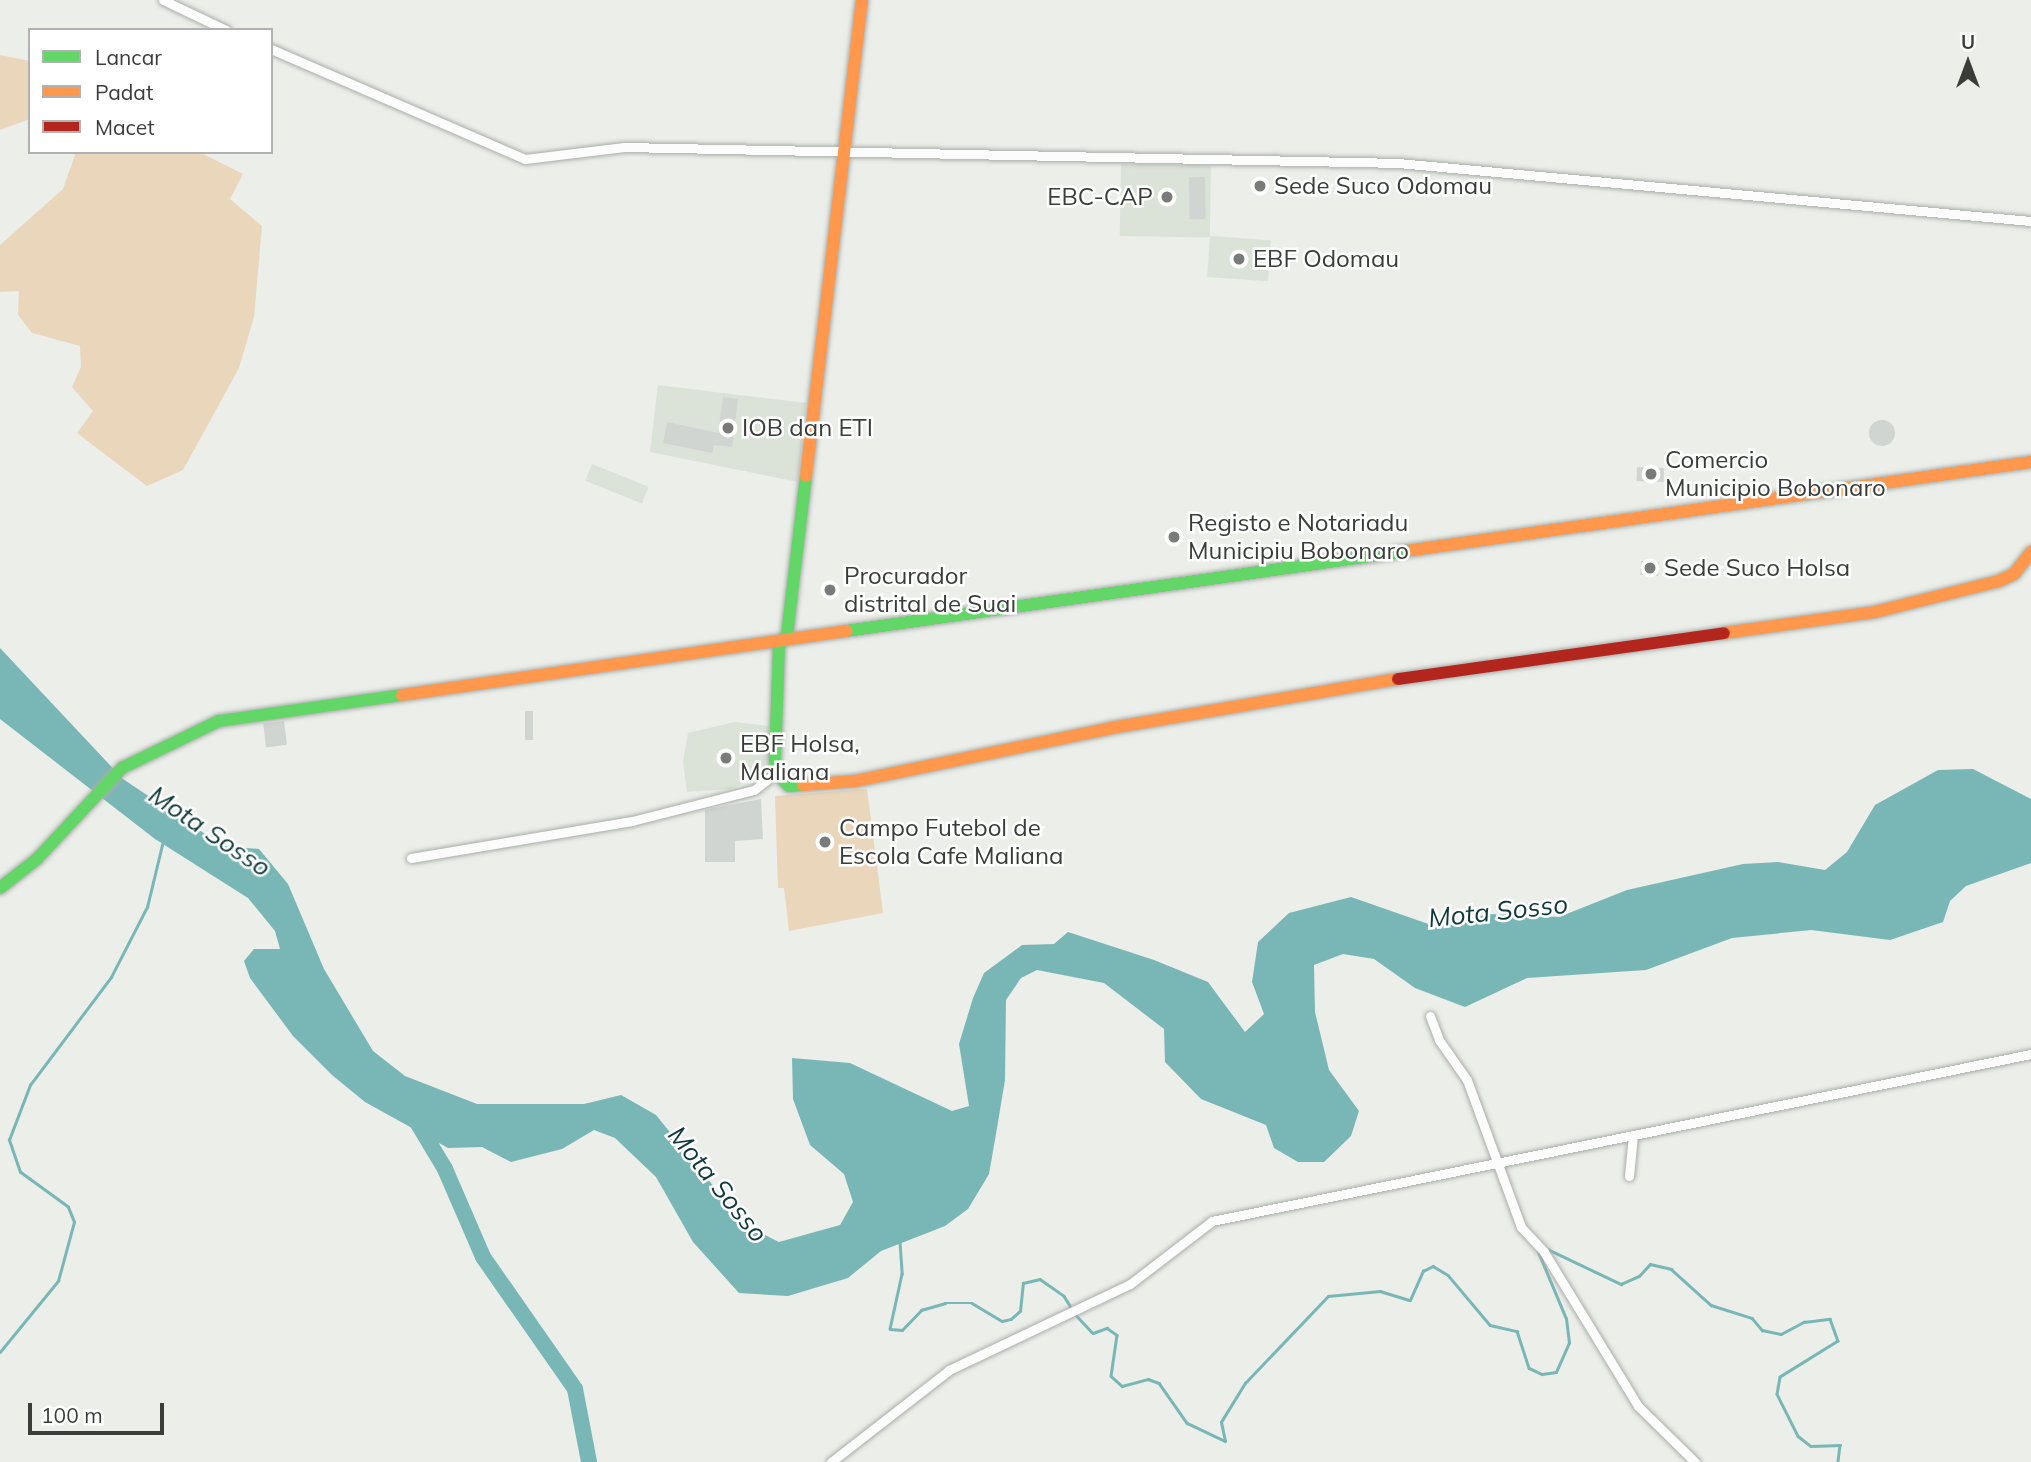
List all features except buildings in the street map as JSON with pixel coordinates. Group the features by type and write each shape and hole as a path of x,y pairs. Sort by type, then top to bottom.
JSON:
{"main road":[{"path":"862,0 786,635 779,645 776,773 789,786 803,789 856,781 1111,728 1428,674 1874,611 1999,581 2014,574 2031,552"},
{"path":"0,888 63,834 122,768 219,722 779,645 2031,462"}],"street":[{"path":"163,0 222,28"},
{"path":"273,50 525,159 624,147 1398,163 2031,221"},
{"path":"411,858 632,821 754,790 776,773"},
{"path":"1430,1016 1467,1080 1495,1166 1521,1227 1541,1247 1638,1406 1695,1462"},
{"path":"831,1462 948,1370 1078,1305 1130,1284 1212,1222 2031,1054"},
{"path":"1629,1176 1633,1135"}],"shaded area":[{"path":"0,55 28,61 28,120 0,130"},
{"path":"75,154 203,154 243,174 230,199 262,226 254,317 239,368 183,470 147,486 77,433 93,411 72,387 81,367 80,346 32,333 18,315 19,291 0,292 0,245 63,189"},
{"name":"EBC-CAP","path":"1121,164 1211,166 1210,238 1120,236"},
{"name":"EBF Odomau","path":"1210,236 1271,240 1268,281 1207,277"},
{"name":"IOB dan ETI","path":"658,385 806,403 798,482 650,452"},
{"path":"592,464 649,487 642,504 585,481"},
{"name":"EBF Holsa, Maliana","path":"735,722 769,726 771,754 763,773 731,789 687,792 683,762 688,733"},
{"name":"Campo Futebol de Escola Cafe Maliana","path":"867,789 883,913 789,931 784,888 778,888 775,796"}],"water":[{"path":"0,648 123,779 223,846 259,849 288,884 324,969 373,1051 405,1076 477,1104 584,1104 621,1095 656,1115 745,1225 779,1242 840,1225 853,1202 844,1174 810,1145 793,1099 792,1058 850,1063 952,1111 969,1106 959,1044 973,998 984,973 1022,945 1054,944 1068,932 1154,960 1208,982 1245,1032 1264,1014 1252,982 1258,942 1289,913 1351,897 1437,927 1489,914 1559,917 1627,890 1743,864 1778,862 1825,870 1847,852 1875,805 1938,770 1973,769 2031,799 2031,863 1966,886 1950,901 1943,922 1890,940 1811,930 1732,938 1646,970 1527,978 1465,1007 1415,988 1374,959 1343,954 1314,965 1315,1012 1329,1070 1359,1111 1351,1136 1324,1162 1298,1162 1274,1148 1266,1125 1201,1099 1165,1062 1164,1029 1104,983 1037,970 1021,978 1006,1000 1005,1080 989,1174 968,1209 945,1226 881,1251 848,1278 788,1296 739,1293 693,1242 656,1177 615,1138 594,1130 562,1149 511,1162 482,1147 448,1148 365,1102 332,1075 293,1036 250,978 244,961 254,949 280,949 275,931 248,898 155,839 0,719"}],"waterway":[{"path":"0,1352 58,1281 74,1222 68,1207 20,1172 9,1140 30,1085 111,977 147,907 163,841"},
{"path":"415,1119 445,1169 483,1257 575,1389 589,1462"},
{"path":"900,1242 902,1274 890,1329 902,1330 921,1310 945,1303 972,1303 1002,1321 1011,1319 1020,1311 1023,1283 1040,1279 1064,1296 1072,1309"},
{"path":"1541,1246 1621,1284 1639,1276 1650,1264 1671,1269 1711,1305 1752,1318 1762,1330 1781,1334 1804,1322 1830,1319 1838,1341 1780,1377 1777,1394 1798,1436 1811,1446 1840,1445 1838,1462"},
{"path":"1075,1314 1093,1333 1107,1328 1117,1335 1111,1376 1122,1386 1148,1379 1159,1383 1187,1423 1225,1441 1221,1422 1245,1383 1328,1296 1380,1291 1410,1300 1423,1271 1433,1266 1448,1275 1490,1325 1517,1331 1529,1368 1542,1374 1556,1372 1569,1343 1566,1319 1538,1252"}],"traffic: fast":[{"path":"803,785 789,786 776,773 775,760 779,644 787,635 806,476"},
{"path":"846,631 1413,550"},
{"path":"0,888 37,859 122,768 219,721 402,695"}],"traffic: slow":[{"path":"806,476 862,0"},
{"path":"1413,550 2031,462"},
{"path":"1724,633 1875,612 1999,581 2014,574 2031,552"},
{"path":"402,695 846,631"},
{"path":"803,785 856,781 1111,728 1398,679"}],"traffic: jam":[{"path":"1398,679 1724,633"}],"place":[{"name":"Sede Suco Odomau","path":"1260,186"},
{"name":"EBC-CAP","path":"1167,197"},
{"name":"EBF Odomau","path":"1239,259"},
{"name":"IOB dan ETI","path":"728,428"},
{"name":"Comercio Municipio Bobonaro","path":"1651,474"},
{"name":"Registo e Notariadu Municipiu Bobonaro","path":"1174,537"},
{"name":"Sede Suco Holsa","path":"1650,568"},
{"name":"Procurador distrital de Suai","path":"830,590"},
{"name":"EBF Holsa, Maliana","path":"726,758"},
{"name":"Campo Futebol de Escola Cafe Maliana","path":"825,842"}],"water label":[{"name":"Mota Sosso","path":"210,831"},
{"name":"Mota Sosso","path":"1498,911"},
{"name":"Mota Sosso","path":"718,1184"}]}
